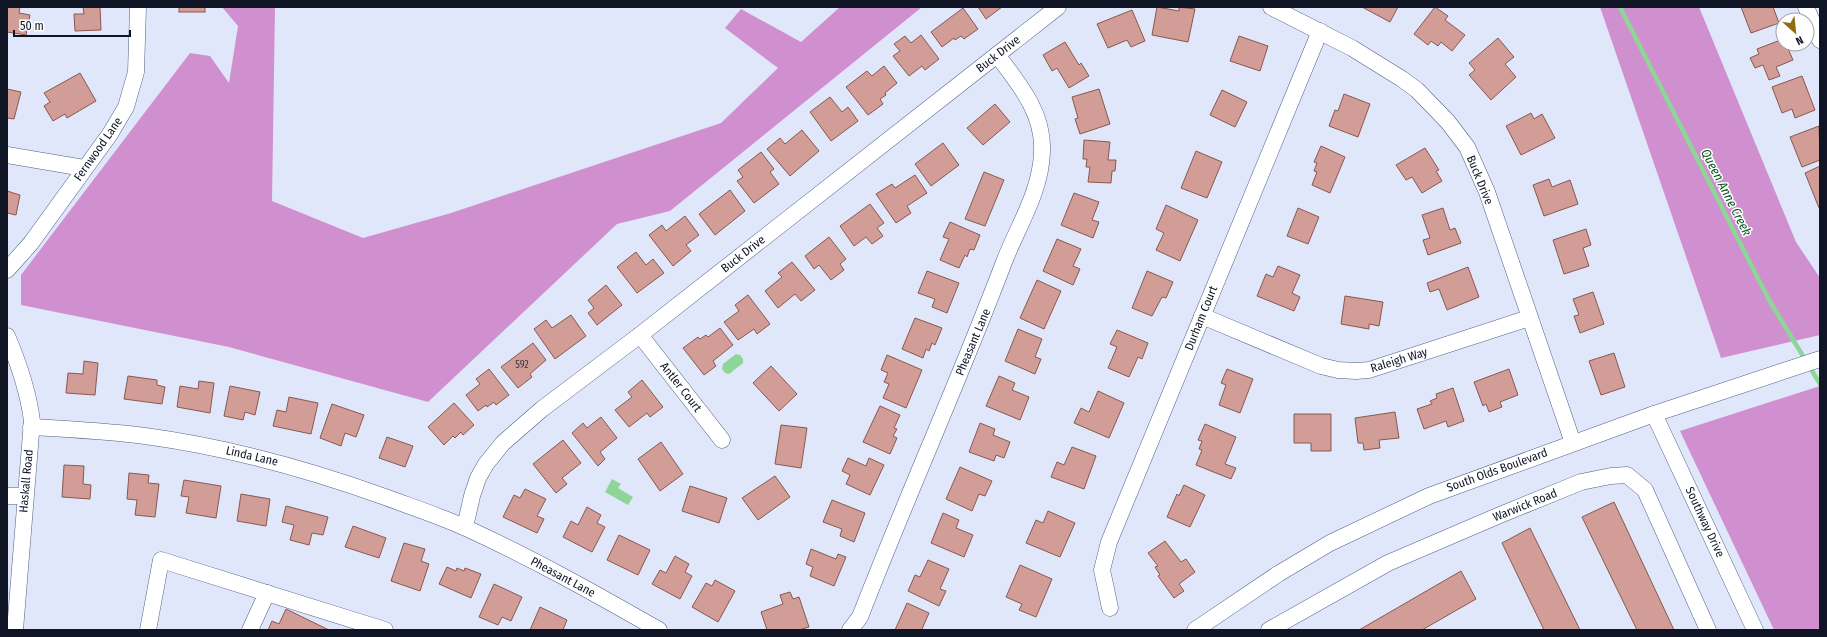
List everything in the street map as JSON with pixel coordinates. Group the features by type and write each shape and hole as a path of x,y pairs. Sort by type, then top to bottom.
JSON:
{"street":[{"name":"Fernwood Lane","path":"7,270 32,243 84,168 110,134 130,97 136,72 138,7"},
{"name":"Buck Drive","path":"465,527 478,478 486,464 503,443 542,409 640,335 1058,7"},
{"name":"Buck Drive","path":"1271,7 1352,48 1407,83 1448,122 1466,147 1487,192 1573,443"},
{"path":"1806,7 1820,40"},
{"name":"Durham Court","path":"1110,608 1102,570 1109,542 1320,31"},
{"name":"Pheasant Lane","path":"850,630 860,617 989,303 1013,238 1033,196 1040,173 1042,151 1040,129 1033,107 997,55"},
{"path":"7,155 84,168"},
{"name":"Raleigh Way","path":"1202,316 1321,366 1356,371 1369,370 1529,318"},
{"name":"Antler Court","path":"640,335 722,440"},
{"name":"Haskall Road","path":"7,336 21,370 29,397 31,427 15,630"},
{"name":"South Olds Boulevard","path":"1195,630 1278,574 1330,543 1366,525 1454,486 1654,414 1820,359"},
{"name":"Southway Drive","path":"1654,414 1755,630"},
{"name":"Linda Lane","path":"31,427 130,434 221,449 285,464 346,483 465,527"},
{"name":"Warwick Road","path":"1269,630 1388,563 1581,482 1611,476 1627,475 1645,490 1708,630"},
{"path":"7,496 25,496"},
{"name":"Pheasant Lane","path":"465,527 597,595 659,630"},
{"path":"148,630 161,560 385,630"},
{"path":"250,630 267,593"}],"shaded area":[{"path":"222,7 275,7 272,201 363,238 451,213 721,123 778,68 725,28 741,9 801,42 840,7 922,7 670,211 617,224 428,402 229,347 21,305 21,275 190,53 210,56 229,83 238,26"},
{"path":"1600,7 1699,7 1796,242 1820,278 1820,335 1721,358"},
{"path":"736,354 740,355 743,359 743,363 729,374 725,373 722,369 723,364"},
{"path":"1820,386 1820,630 1774,630 1680,431"},
{"path":"612,479 621,484 618,488 633,497 628,505 605,492"}],"building":[{"path":"7,7 20,7 19,13 30,15 26,35 7,32"},
{"path":"83,7 100,7 101,30 75,31 74,14 84,14"},
{"path":"179,7 205,7 205,12 179,12"},
{"path":"978,7 1002,7 986,19"},
{"path":"1157,7 1179,11 1179,7 1195,9 1188,42 1152,35"},
{"path":"1362,7 1398,7 1390,22"},
{"path":"1435,7 1448,16 1445,20 1465,35 1452,51 1441,42 1438,46 1431,41 1428,45 1414,34"},
{"path":"1741,7 1773,7 1775,12 1775,24 1751,33"},
{"path":"963,8 978,29 964,39 961,36 955,40 954,38 942,47 931,32"},
{"path":"1132,10 1145,41 1131,47 1127,40 1108,48 1097,24"},
{"path":"921,35 939,59 925,70 922,66 909,76 893,56 900,51 894,44 905,36 911,43"},
{"path":"1239,36 1268,46 1260,71 1230,61"},
{"path":"1498,38 1514,57 1505,64 1516,77 1491,100 1469,75 1475,70 1469,63"},
{"path":"1065,42 1079,65 1081,63 1089,76 1069,88 1057,68 1052,71 1043,55"},
{"path":"1775,42 1775,52 1790,52 1793,60 1776,67 1780,76 1769,80 1763,65 1755,68 1750,58 1759,54 1757,49"},
{"path":"884,66 897,83 880,99 883,104 868,115 846,87 867,71 872,76"},
{"path":"80,73 96,101 67,118 65,114 53,121 44,106 50,102 44,93"},
{"path":"1802,76 1815,110 1795,118 1792,109 1782,113 1772,87"},
{"path":"7,89 21,92 14,119 7,118"},
{"path":"1099,89 1110,124 1080,134 1075,119 1078,118 1072,97"},
{"path":"1222,90 1247,102 1235,127 1210,115"},
{"path":"1344,94 1370,104 1358,137 1329,126 1335,110 1338,111"},
{"path":"830,97 842,112 848,107 858,121 831,141 810,112"},
{"path":"995,104 1010,122 983,145 967,128"},
{"path":"1531,113 1534,119 1542,114 1555,138 1521,155 1506,126"},
{"path":"1819,126 1820,160 1802,167 1790,137"},
{"path":"802,130 819,151 790,176 767,149 780,138 785,144"},
{"path":"1084,140 1110,142 1108,160 1116,160 1115,171 1112,171 1111,183 1088,182 1090,167 1086,167 1087,159 1083,159"},
{"path":"943,143 959,165 931,186 915,164"},
{"path":"1321,146 1345,157 1330,193 1312,185 1317,172 1314,171 1317,163 1314,162"},
{"path":"1425,148 1439,170 1436,171 1442,181 1422,193 1412,177 1406,180 1396,165"},
{"path":"1196,151 1222,162 1207,198 1181,188"},
{"path":"761,152 774,169 770,172 779,184 754,203 737,181 743,177 738,170"},
{"path":"1820,166 1820,208 1819,208 1805,173"},
{"path":"984,172 1004,180 985,226 965,219"},
{"path":"915,175 927,193 907,206 911,213 896,223 876,194 892,184 895,188"},
{"path":"1549,179 1552,187 1570,180 1578,204 1544,216 1533,185"},
{"path":"730,190 745,211 715,235 699,214"},
{"path":"7,191 20,195 16,215 7,213"},
{"path":"1074,193 1099,202 1092,220 1099,222 1093,238 1061,225"},
{"path":"870,204 884,223 877,228 883,236 872,244 866,237 854,246 840,226"},
{"path":"1166,205 1198,220 1180,261 1156,250 1164,233 1156,229"},
{"path":"1298,208 1319,217 1308,244 1287,236"},
{"path":"1443,208 1450,230 1455,228 1461,243 1428,255 1423,240 1430,238 1422,215"},
{"path":"685,216 699,235 686,245 691,251 673,266 649,235 662,225 666,231"},
{"path":"950,222 980,235 974,250 970,249 967,257 965,255 959,268 940,260 949,239 943,237"},
{"path":"1586,229 1591,245 1583,248 1589,266 1564,274 1553,240"},
{"path":"829,237 846,259 840,264 844,270 831,280 819,265 814,269 805,256"},
{"path":"1057,239 1081,249 1073,266 1080,269 1073,285 1043,271"},
{"path":"636,252 646,265 653,259 664,273 637,293 617,267"},
{"path":"792,262 815,290 801,301 795,294 778,308 765,291 782,277 778,273"},
{"path":"1278,266 1300,275 1292,293 1300,297 1294,311 1257,296 1266,274 1273,277"},
{"path":"1468,267 1479,297 1447,310 1439,289 1430,292 1427,283"},
{"path":"927,271 959,283 947,313 932,307 935,299 918,293"},
{"path":"1147,271 1173,282 1166,298 1162,297 1152,316 1132,308"},
{"path":"1037,280 1061,291 1044,329 1020,318"},
{"path":"606,285 622,305 597,325 588,313 594,308 588,300"},
{"path":"1593,292 1604,324 1580,333 1574,316 1579,315 1573,299"},
{"path":"748,295 770,324 757,334 754,329 738,340 724,322 739,311 735,305"},
{"path":"1345,296 1383,302 1379,326 1369,324 1369,329 1341,324"},
{"path":"571,315 586,336 555,359 534,329 546,320 552,328"},
{"path":"915,318 942,328 935,345 932,343 929,351 926,349 923,358 902,349"},
{"path":"720,328 733,345 713,361 716,366 704,375 683,348 698,337 700,339 706,335 708,337"},
{"path":"1018,329 1042,339 1035,357 1041,359 1035,374 1005,361"},
{"path":"1117,330 1148,343 1142,359 1138,357 1129,377 1108,368 1117,347 1110,344"},
{"path":"533,343 546,360 530,374 532,377 518,388 501,367"},
{"path":"1614,353 1625,387 1601,395 1589,361"},
{"path":"887,355 922,370 906,408 883,398 889,384 884,382 888,373 881,370"},
{"path":"84,361 98,363 95,395 66,393 68,373 83,374"},
{"path":"771,366 797,394 779,411 753,383"},
{"path":"489,369 509,395 496,405 494,402 487,407 486,405 478,411 466,395 480,384 476,379"},
{"path":"1227,369 1253,379 1240,413 1219,405 1226,385 1221,383"},
{"path":"1509,369 1518,395 1500,402 1502,407 1489,412 1486,404 1483,406 1474,382"},
{"path":"128,376 157,380 157,385 165,387 162,404 124,399"},
{"path":"999,376 1015,383 1012,390 1029,397 1020,420 986,406"},
{"path":"642,380 663,407 650,417 647,413 629,427 615,410 632,397 628,392"},
{"path":"199,381 214,383 210,413 177,407 180,386 198,389"},
{"path":"230,386 260,392 255,415 245,412 243,420 224,416"},
{"path":"1453,388 1464,421 1448,427 1446,421 1424,429 1417,409 1432,404 1430,401 1437,398 1436,394"},
{"path":"1098,391 1124,403 1109,438 1074,423 1081,408 1089,412"},
{"path":"289,397 318,403 311,434 273,426 277,410 286,412"},
{"path":"454,403 474,425 463,435 461,432 455,438 453,436 444,445 428,427"},
{"path":"332,404 364,415 356,437 345,433 341,446 320,438"},
{"path":"880,406 900,415 894,428 897,429 893,436 897,438 890,454 863,442"},
{"path":"1395,412 1399,438 1379,440 1380,448 1364,450 1363,443 1358,443 1355,418"},
{"path":"1294,414 1331,414 1331,451 1311,451 1311,443 1294,443"},
{"path":"601,417 617,438 600,452 605,459 598,466 572,433 583,423 587,428"},
{"path":"980,423 995,429 993,435 1010,442 1004,458 996,455 994,461 969,452"},
{"path":"1205,424 1236,437 1225,464 1236,468 1231,479 1196,465 1202,450 1199,449 1202,441 1198,440"},
{"path":"781,425 807,428 801,468 775,464"},
{"path":"387,437 413,446 405,467 379,458"},
{"path":"563,440 581,463 562,478 567,484 556,493 533,464"},
{"path":"661,442 683,474 660,491 638,459"},
{"path":"1072,447 1096,456 1084,489 1051,477 1057,462 1064,465"},
{"path":"848,458 866,466 869,458 884,465 870,495 846,484 850,475 842,471"},
{"path":"64,465 84,466 83,484 91,485 90,499 62,497"},
{"path":"960,467 992,481 985,496 979,494 972,511 946,499"},
{"path":"129,473 149,475 148,483 159,484 155,517 135,515 137,500 127,499"},
{"path":"775,476 790,497 758,520 742,498"},
{"path":"184,480 221,486 216,518 186,513 189,497 181,496"},
{"path":"1184,485 1205,495 1190,527 1167,517 1177,494 1179,496"},
{"path":"690,486 727,498 719,523 682,511"},
{"path":"525,489 546,499 537,516 544,519 537,533 503,517 514,495 520,498"},
{"path":"241,494 270,499 266,526 237,521"},
{"path":"832,500 865,513 854,542 840,536 842,529 823,522"},
{"path":"1614,502 1674,630 1637,630 1582,517"},
{"path":"286,506 328,517 323,535 312,533 309,545 290,540 294,525 282,522"},
{"path":"587,507 601,515 597,523 605,527 592,552 563,537 571,521 578,525"},
{"path":"1048,511 1075,523 1060,557 1026,543 1036,520 1043,523"},
{"path":"943,513 959,520 956,528 973,535 964,557 931,543"},
{"path":"353,526 386,538 379,558 345,547"},
{"path":"1530,528 1580,630 1544,630 1502,543"},
{"path":"619,535 650,550 638,575 607,560"},
{"path":"1165,541 1181,562 1186,559 1195,572 1179,584 1184,591 1174,598 1158,576 1160,575 1155,567 1158,566 1148,553"},
{"path":"404,543 425,549 421,561 429,564 420,591 391,581"},
{"path":"811,549 836,559 838,554 846,557 834,586 810,576 813,567 806,564"},
{"path":"675,556 689,564 685,572 692,576 680,599 652,584 660,570 666,573"},
{"path":"928,560 949,569 940,589 946,591 939,606 908,591 915,575 920,577"},
{"path":"1020,565 1052,579 1036,617 1019,610 1022,604 1006,597"},
{"path":"447,567 456,571 457,568 464,571 465,568 481,574 471,598 439,584"},
{"path":"1461,571 1476,599 1422,630 1359,630"},
{"path":"715,580 735,591 718,622 692,607 706,583 712,586"},
{"path":"494,584 522,597 511,621 502,617 498,625 479,617"},
{"path":"790,592 793,599 799,597 809,627 799,630 767,630 761,612 783,604 780,595"},
{"path":"907,603 929,613 922,629 923,630 895,630"},
{"path":"540,607 567,620 563,630 530,630"},
{"path":"286,609 329,630 268,630 272,621 279,624"}],"waterway":[{"name":"Queen Anne Creek","path":"1620,7 1769,300 1820,384"}]}
